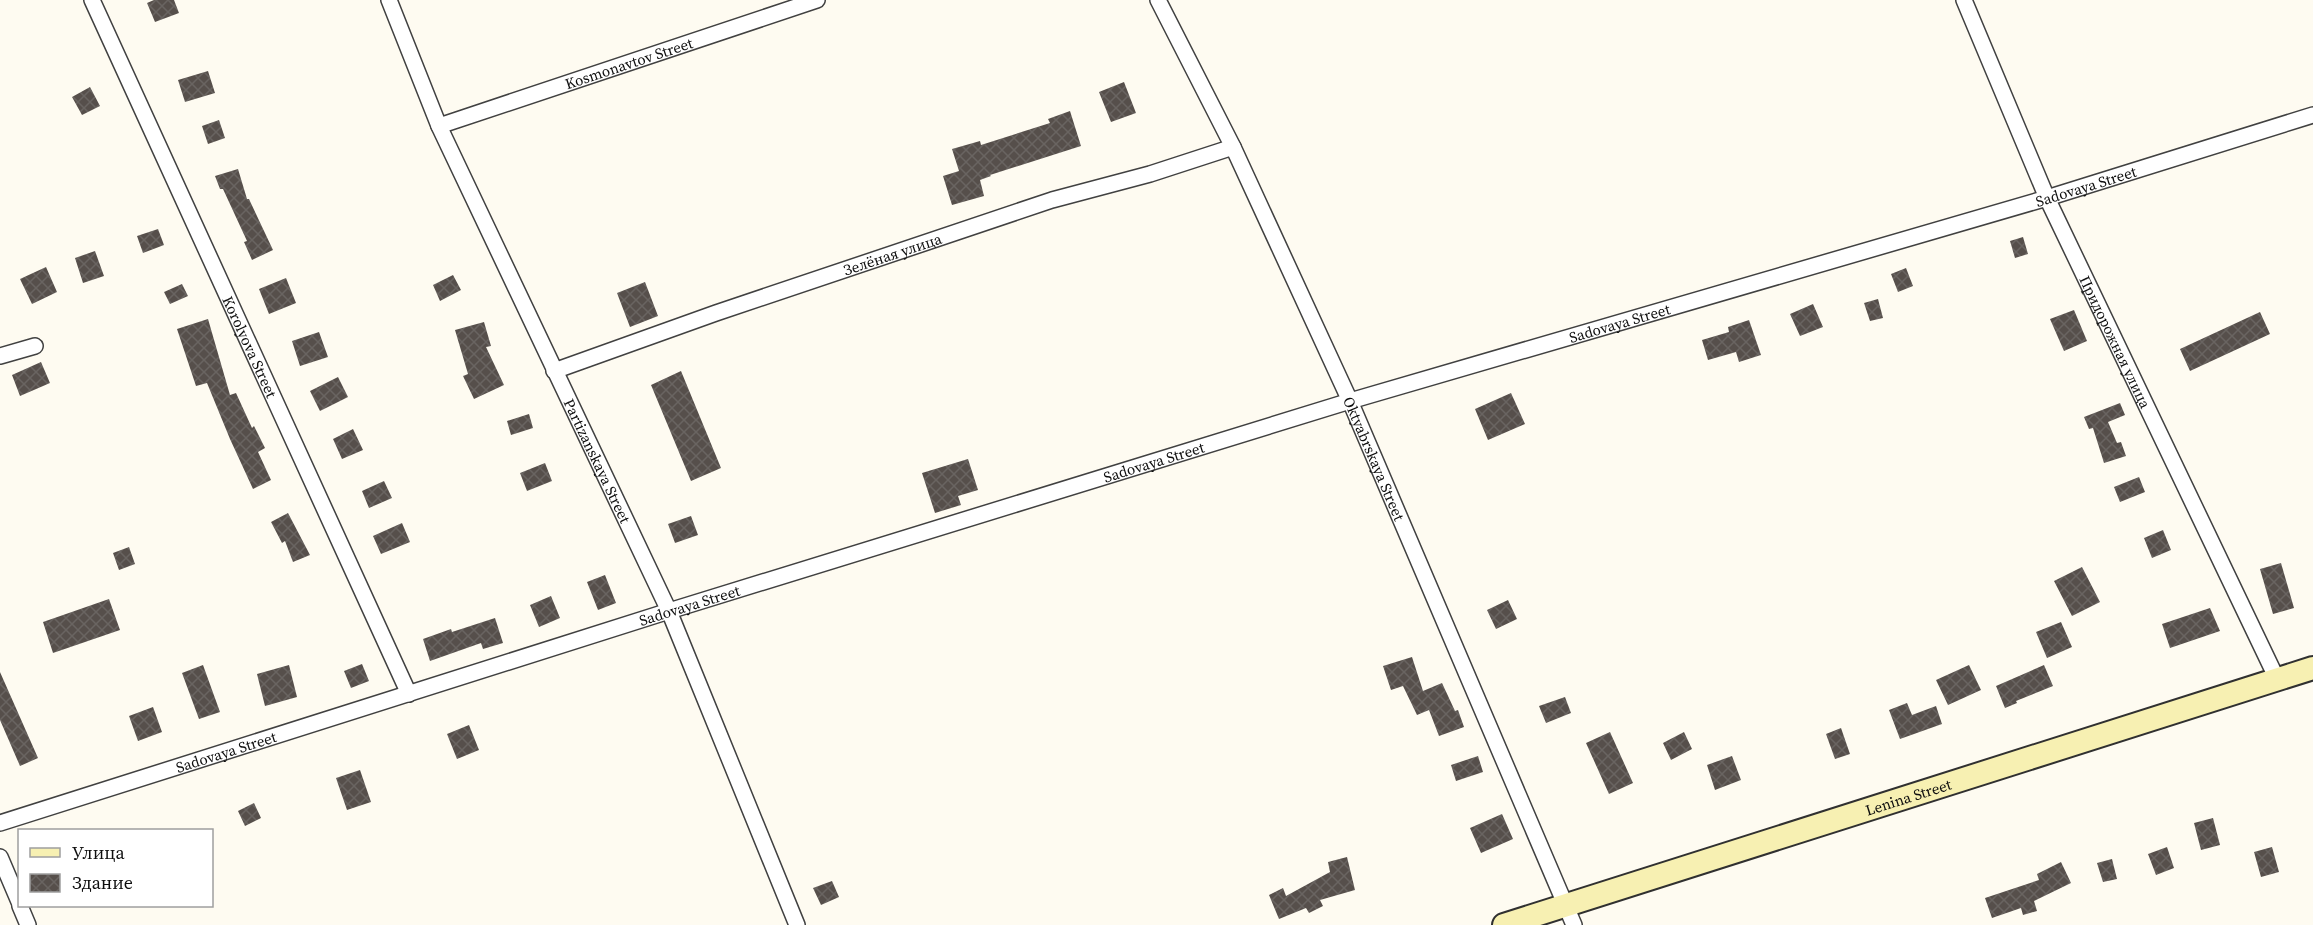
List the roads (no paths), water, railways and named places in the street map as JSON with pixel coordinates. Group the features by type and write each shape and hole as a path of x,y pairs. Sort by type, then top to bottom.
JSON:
{"street":[{"name":"Korolyova Street","path":"92,0 409,694"},
{"name":"Partizanskaya Street","path":"390,0 440,126 669,611 797,925"},
{"name":"Kosmonavtov Street","path":"440,126 817,0"},
{"name":"Oktyabrskaya Street","path":"1158,0 1233,147 1350,401 1569,915"},
{"name":"Придорожная улица","path":"1964,0 2047,198 2277,679"},
{"name":"Sadovaya Street","path":"0,823 669,611 1350,401 2047,198 2313,115"},
{"name":"Зелёная улица","path":"554,371 716,313 1052,200 1150,174 1233,147"},
{"path":"0,356 35,346"},
{"name":"Lenina Street","path":"1504,925 1569,915 2313,668"},
{"path":"0,857 18,900"},
{"path":"21,907 28,925"}]}
